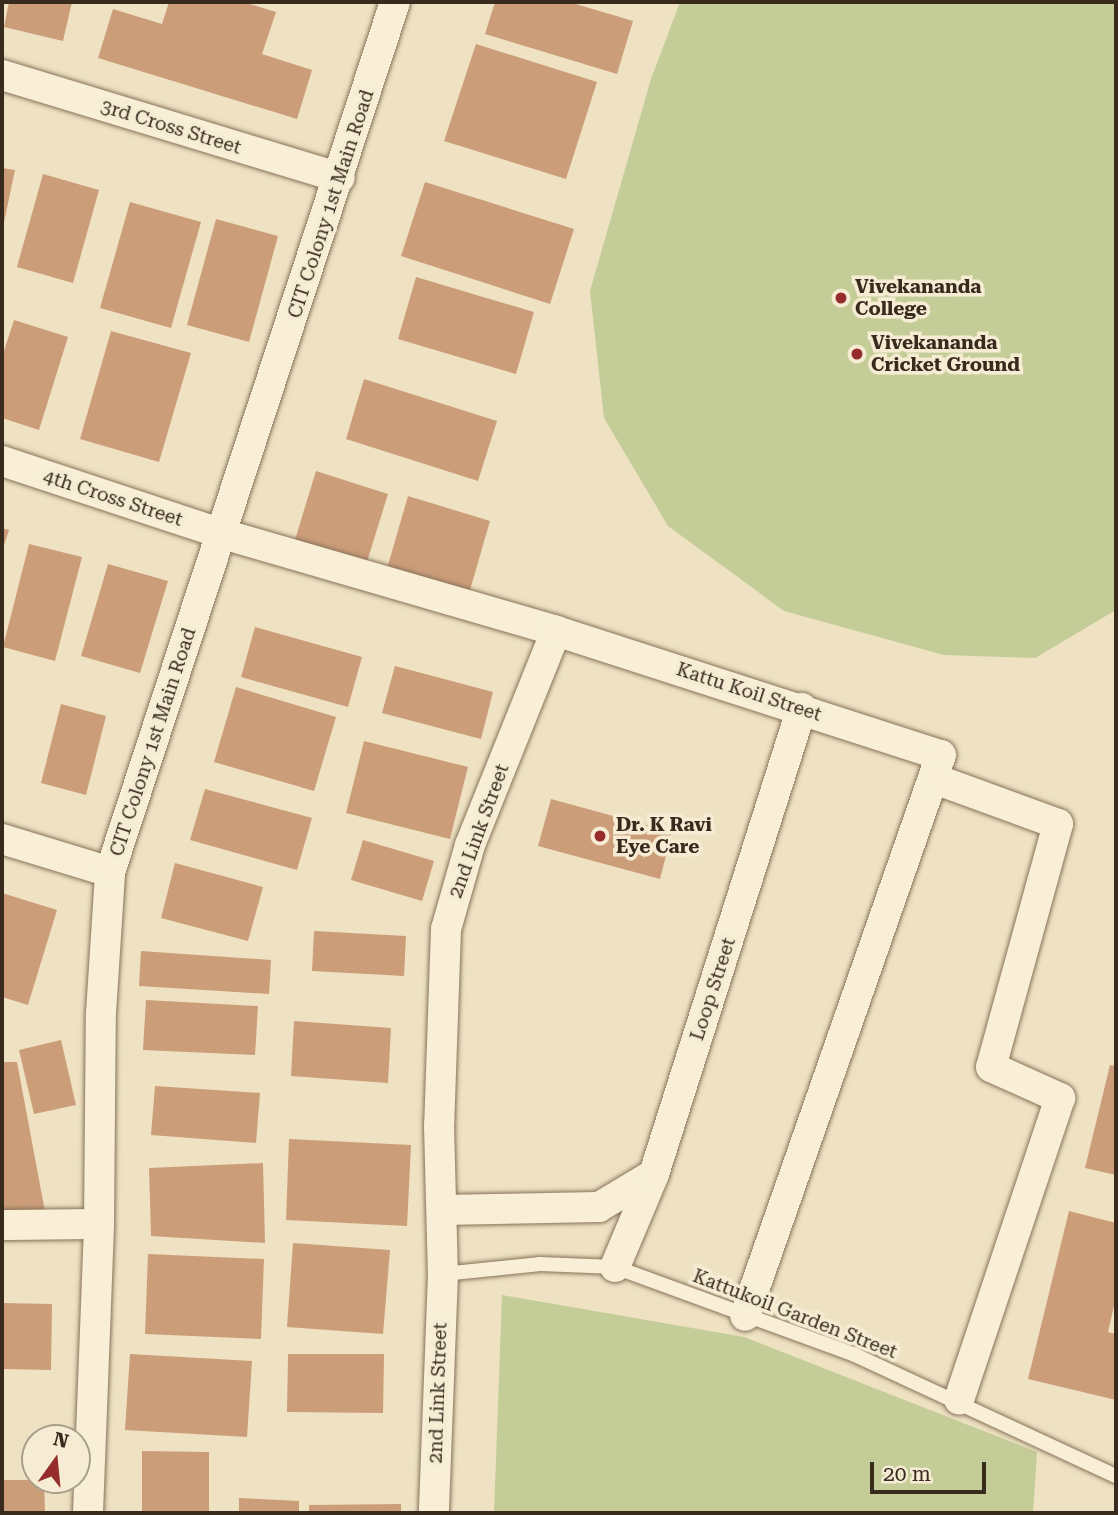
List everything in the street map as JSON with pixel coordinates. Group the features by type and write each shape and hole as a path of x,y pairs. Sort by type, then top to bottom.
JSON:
{"street":[{"name":"CIT Colony 1st Main Road","path":"88,1513 99,1224 101,1013 110,872 126,814 223,534 395,2"},
{"name":"3rd Cross Street","path":"2,75 340,178"},
{"name":"4th Cross Street","path":"2,461 223,534"},
{"path":"223,534 556,631"},
{"name":"Kattu Koil Street","path":"556,631 802,708 938,767 1058,824 991,1067 1060,1098 959,1401"},
{"name":"2nd Link Street","path":"434,1513 443,1274 439,1125 446,929 470,845 556,631"},
{"name":"Loop Street","path":"615,1267 654,1174 802,708"},
{"path":"745,1316 938,767"},
{"path":"2,839 110,872"},
{"path":"442,1210 599,1207 654,1174"},
{"path":"2,1225 99,1224"}],"lane":[{"name":"Kattukoil Garden Street","path":"443,1274 540,1264 615,1267 853,1354 1116,1476"}],"green space":[{"name":"Vivekananda Cricket Ground","path":"680,2 1116,2 1116,610 1035,658 944,655 784,611 668,526 604,418 590,291 651,79"},
{"path":"502,1295 744,1337 1037,1452 1033,1513 494,1513"}],"building":[{"path":"9,2 72,2 63,41 4,27"},
{"path":"169,2 243,2 276,12 262,54 312,70 297,119 98,58 113,9 162,24"},
{"path":"495,2 569,2 633,21 617,74 485,34"},
{"path":"476,44 597,82 566,179 444,141"},
{"path":"2,168 15,170 3,227 2,227"},
{"path":"43,174 99,190 73,283 17,267"},
{"path":"425,182 574,229 550,304 401,256"},
{"path":"130,202 201,222 171,328 100,308"},
{"path":"216,219 278,236 249,342 187,325"},
{"path":"416,277 534,312 516,374 398,339"},
{"path":"14,320 68,337 39,430 2,418 2,357"},
{"path":"111,331 191,353 159,462 80,439"},
{"path":"364,379 497,421 478,481 346,439"},
{"path":"316,471 388,494 366,565 294,543"},
{"path":"408,496 490,521 468,597 386,572"},
{"path":"2,528 9,530 2,551"},
{"path":"29,544 82,557 55,661 3,647"},
{"path":"108,564 168,581 140,673 81,656"},
{"path":"255,627 362,657 348,707 241,677"},
{"path":"395,666 493,692 481,739 382,713"},
{"path":"236,687 336,717 314,791 214,762"},
{"path":"61,704 106,716 86,795 41,783"},
{"path":"364,741 468,767 450,839 346,813"},
{"path":"205,789 312,818 297,870 190,840"},
{"path":"551,799 672,832 660,879 538,846"},
{"path":"363,840 434,861 422,901 351,880"},
{"path":"175,863 263,887 248,941 161,918"},
{"path":"2,893 57,910 28,1005 2,997"},
{"path":"314,931 406,936 404,976 312,971"},
{"path":"141,951 271,960 269,994 139,986"},
{"path":"146,1000 258,1006 255,1055 143,1050"},
{"path":"294,1021 391,1028 388,1083 291,1076"},
{"path":"61,1040 76,1105 34,1114 19,1050"},
{"path":"2,1062 17,1062 46,1217 2,1221"},
{"path":"1110,1065 1116,1066 1116,1175 1085,1168"},
{"path":"155,1086 260,1093 256,1143 151,1135"},
{"path":"289,1139 411,1145 407,1226 286,1220"},
{"path":"263,1163 265,1243 151,1236 149,1168"},
{"path":"1069,1211 1116,1223 1116,1297 1108,1332 1116,1334 1116,1400 1028,1379"},
{"path":"293,1243 390,1250 383,1334 287,1327"},
{"path":"148,1254 264,1259 261,1339 145,1334"},
{"path":"2,1303 52,1304 51,1370 2,1369"},
{"path":"130,1354 252,1361 247,1437 125,1430"},
{"path":"288,1354 384,1354 383,1413 287,1412"},
{"path":"142,1451 209,1452 209,1513 142,1513"},
{"path":"2,1480 21,1480 21,1494 44,1494 45,1513 2,1513"},
{"path":"239,1498 299,1501 299,1513 239,1513"},
{"path":"401,1504 401,1513 309,1513 309,1505"}],"place":[{"name":"Vivekananda College","path":"841,298"},
{"name":"Vivekananda Cricket Ground","path":"857,354"},
{"name":"Dr. K Ravi Eye Care","path":"600,836"}]}
